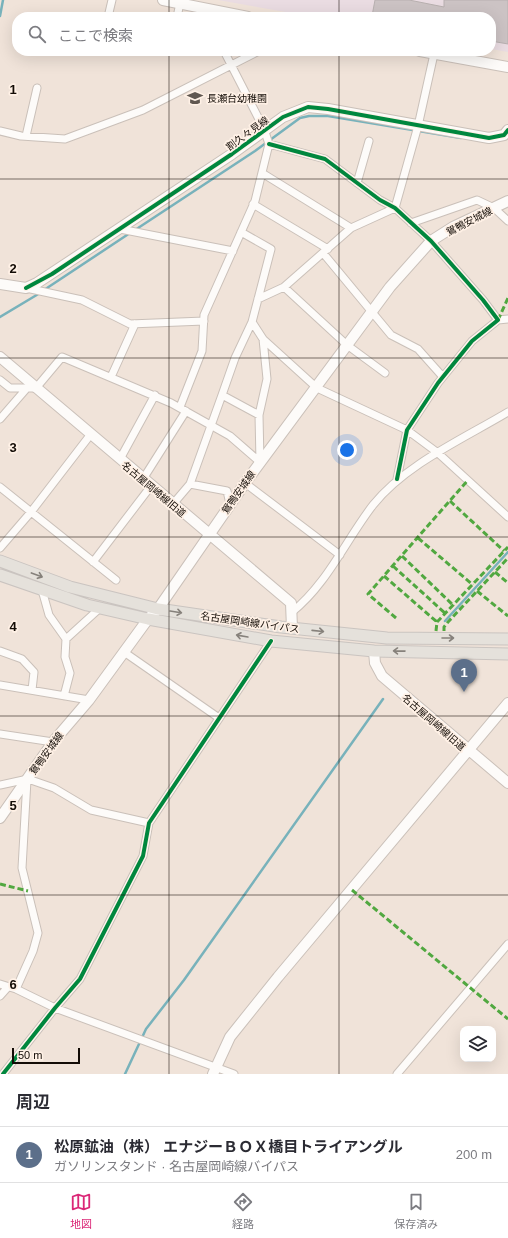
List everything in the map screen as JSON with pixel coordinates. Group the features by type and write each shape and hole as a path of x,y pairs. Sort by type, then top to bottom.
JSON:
{"main road":[{"name":"名古屋岡崎線バイパス","path":"0,561 70,587 158,609 292,628 387,638 508,639"},
{"name":"名古屋岡崎線バイパス","path":"0,576 100,608 148,619 271,641 374,651 508,654"}],"street":[{"path":"109,12 112,0"},
{"path":"163,0 180,3 206,12"},
{"path":"178,12 180,3"},
{"path":"143,479 183,409 202,351 204,315 253,204 269,144 264,129 226,56"},
{"path":"0,131 26,136 65,138 143,110 249,56"},
{"path":"258,299 284,287 351,228 395,208 418,126 434,56"},
{"path":"445,56 508,67"},
{"path":"26,136 37,88"},
{"name":"割久々見線","path":"26,288 52,274 120,229 232,154 264,129 283,117 308,107 328,109 489,138 504,135 508,130"},
{"path":"357,183 369,141"},
{"path":"269,144 325,160 395,208 431,241 483,300 498,320"},
{"path":"262,173 351,228"},
{"path":"411,223 477,200 494,208 508,221"},
{"name":"鴛鴨安城線","path":"0,818 53,742 89,700 148,619 158,609 260,462 317,388 390,287 431,241 453,227 508,202"},
{"path":"253,204 325,251 391,335 418,350 443,377"},
{"path":"120,229 233,251"},
{"path":"173,504 190,484 235,358 252,322 271,249 241,232"},
{"path":"0,284 82,300 130,324 204,321"},
{"path":"284,287 347,345 385,373"},
{"path":"397,479 407,430 443,377 472,342 498,320 508,319"},
{"path":"252,322 263,339 317,388 407,430 438,453 508,516"},
{"path":"111,377 135,324"},
{"path":"260,462 259,415 267,379 263,339"},
{"name":"名古屋岡崎線旧道","path":"0,357 31,388 91,434 291,604 292,612"},
{"path":"0,419 62,357 155,395 183,409 230,436 260,462"},
{"path":"0,380 10,388 31,388"},
{"path":"120,459 155,395"},
{"path":"222,395 259,415"},
{"path":"292,628 292,612 303,603 340,555 373,505 397,479 508,412"},
{"path":"0,548 31,512 91,434"},
{"path":"245,483 340,555"},
{"path":"190,484 227,491 230,504"},
{"path":"93,562 151,486"},
{"path":"0,487 116,580"},
{"path":"42,590 49,615 66,639 65,657 70,673 64,696"},
{"path":"66,639 100,608"},
{"path":"3,1074 80,979 143,856 150,827 149,823 271,641"},
{"path":"0,651 22,659 34,672 32,690"},
{"name":"名古屋岡崎線旧道","path":"374,651 375,663 382,676 469,752 508,783"},
{"path":"124,652 219,718"},
{"path":"0,685 89,700"},
{"path":"214,1071 230,1037 278,977 469,752 508,703"},
{"path":"0,734 53,742"},
{"path":"0,786 28,778 54,788 91,810 149,823"},
{"path":"16,989 33,951 38,933 22,868 28,778"},
{"path":"397,1074 508,944"},
{"path":"0,984 16,989 55,1008 214,1071 234,1074"},
{"path":"0,996 8,987"}],"shaded area":[{"path":"218,0 508,0 508,52 496,50 496,12 286,12"}],"building":[{"path":"375,0 409,0 444,7 444,0 508,0 508,44 496,42 496,12 373,12"}],"waterway":[{"path":"0,16 3,0"},
{"path":"135,230 255,151 300,118 309,116 328,116 461,138"},
{"path":"44,290 130,233"},
{"path":"0,317 40,293"},
{"path":"445,621 508,552"},
{"path":"125,1074 146,1029 184,980 383,699"}],"marked path":[{"path":"498,320 508,298"},
{"path":"396,618 368,594 468,480"},
{"path":"450,501 504,551"},
{"path":"418,538 473,585"},
{"path":"436,631 437,622 508,547"},
{"path":"402,556 454,606"},
{"path":"444,631 444,627 448,622 508,558"},
{"path":"393,566 446,614"},
{"path":"495,572 508,583"},
{"path":"384,576 437,622"},
{"path":"477,591 508,616"},
{"path":"0,884 28,891"},
{"path":"352,890 508,1019"}],"cycle path":[{"path":"26,288 52,274 232,154 283,117 308,107 328,109 489,138 504,135 508,130"},
{"path":"269,144 325,159 380,200 395,208 431,241 483,300 498,320 472,341 438,383 407,430 397,479"},
{"path":"3,1074 80,979 143,856 149,823 271,641"}],"place":[{"name":"長瀬台幼稚園","path":"195,98"},
{"name":"松原鉱油（株） エナジーＢＯＸ橋目トライアングル","path":"464,692"}]}
